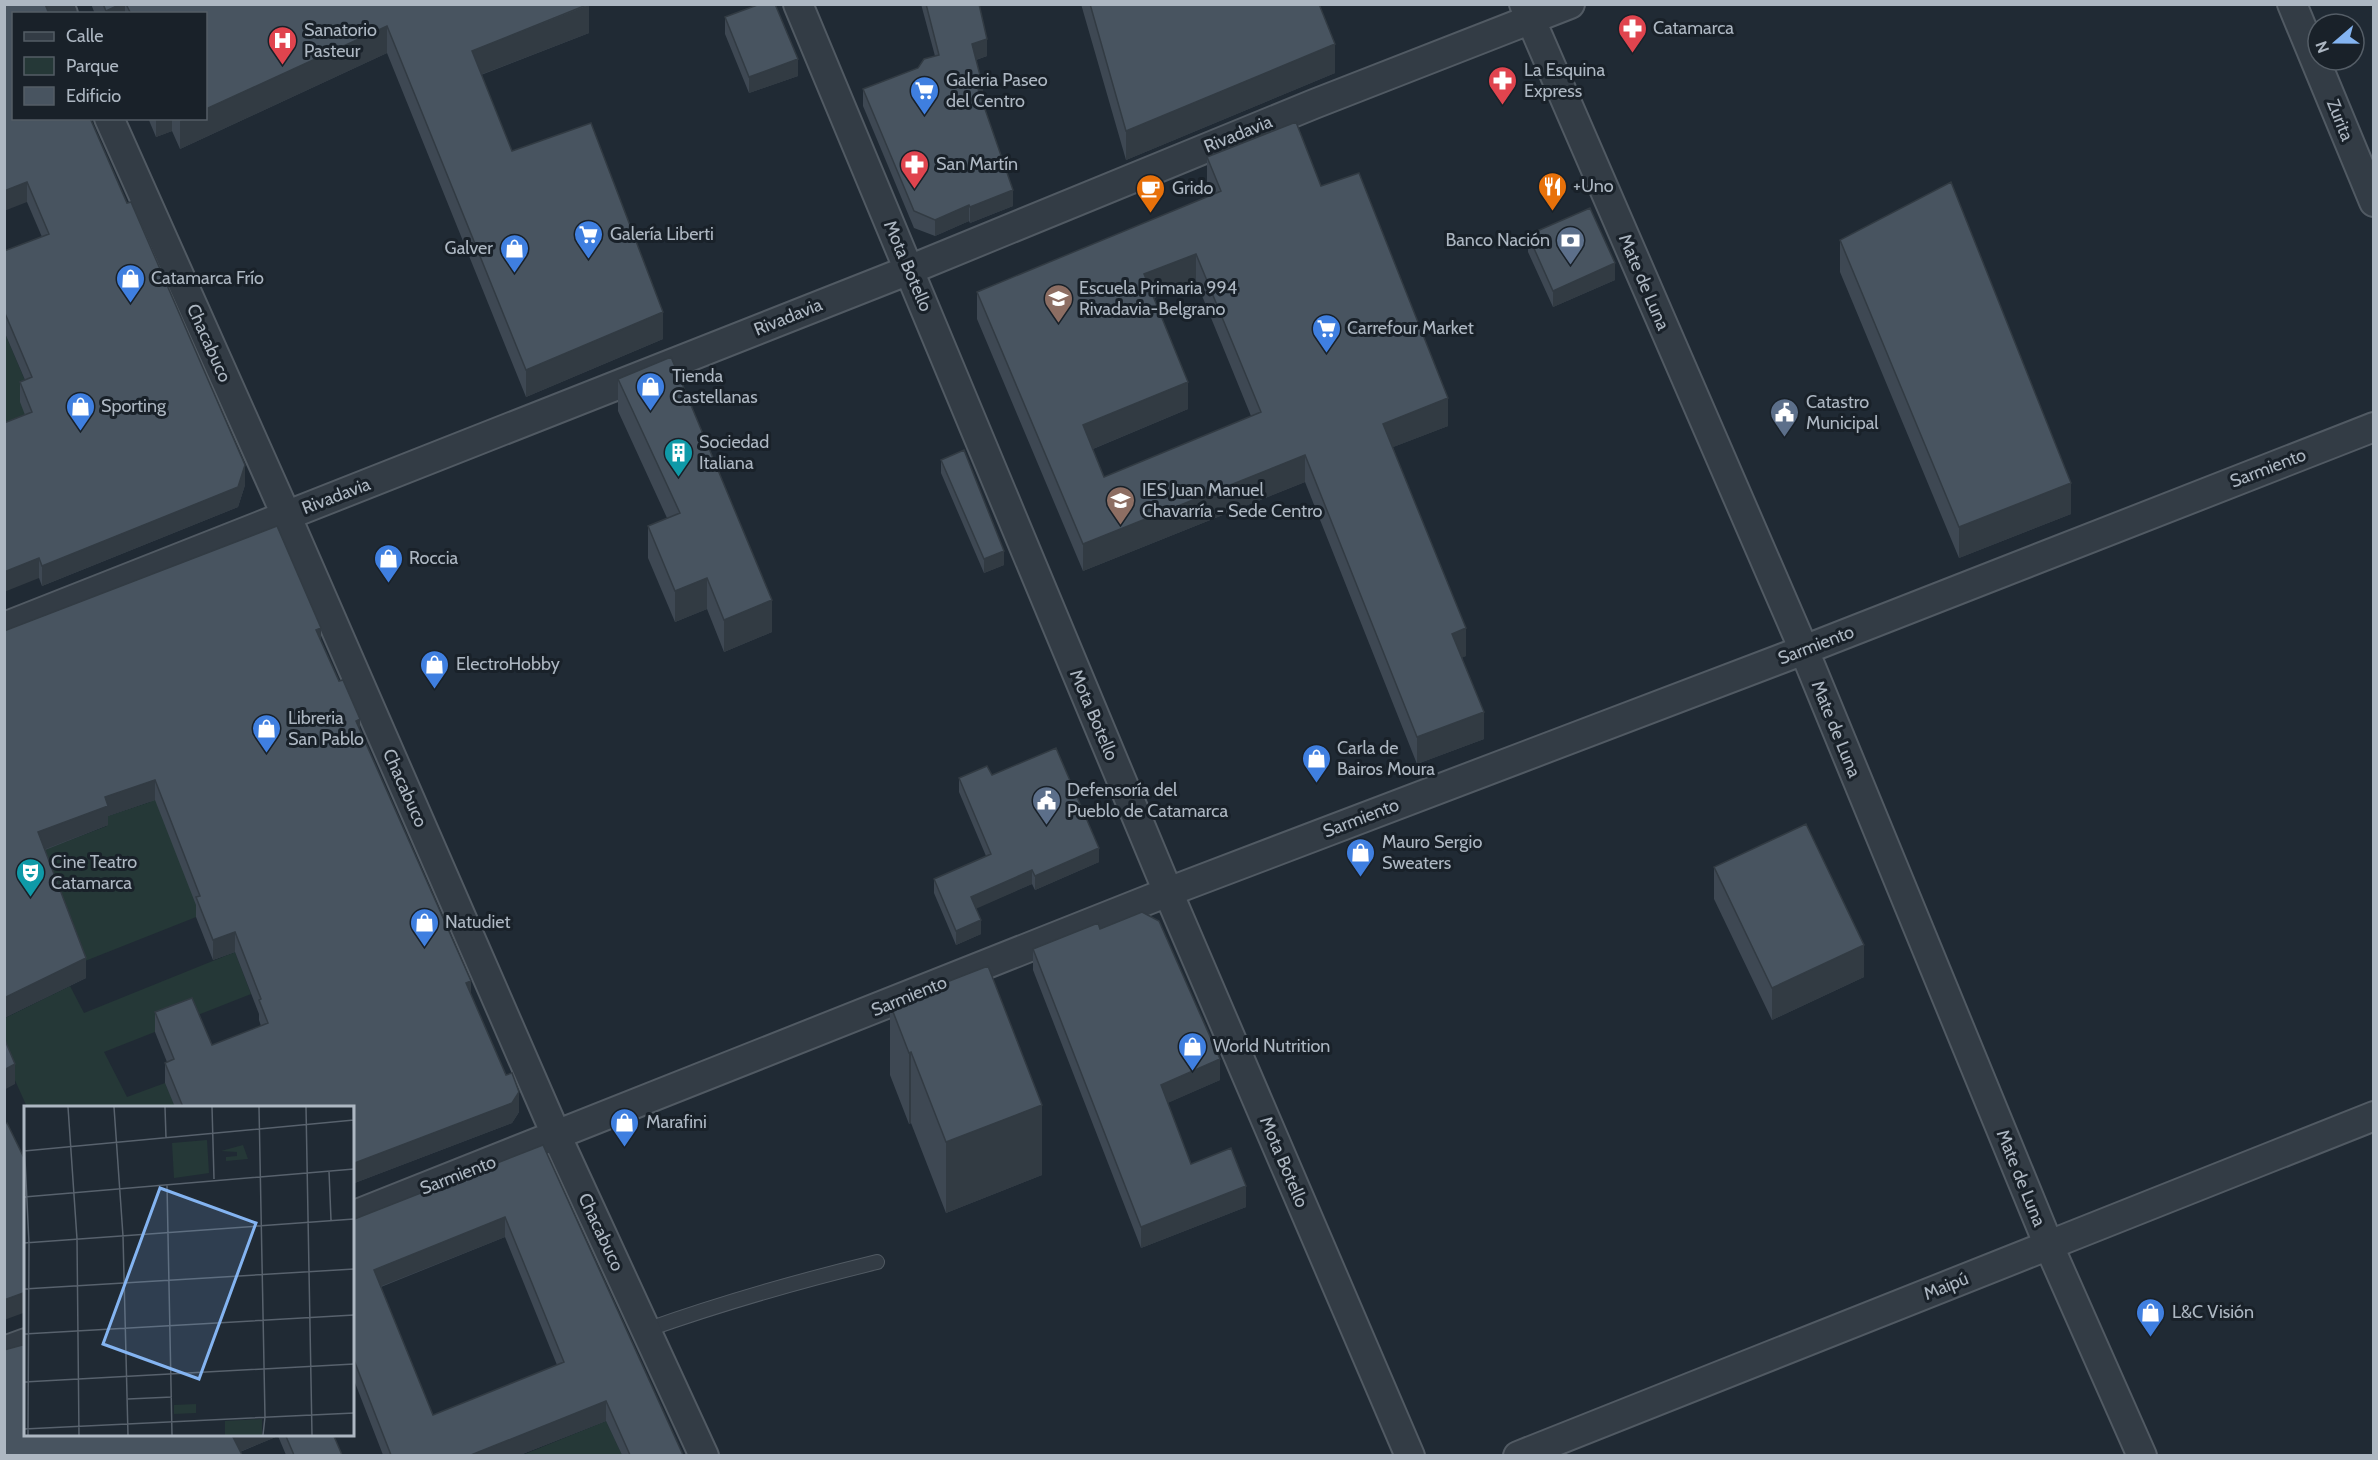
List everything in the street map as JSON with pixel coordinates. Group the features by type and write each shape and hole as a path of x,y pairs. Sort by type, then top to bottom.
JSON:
{"street":[{"name":"Mota Botello","path":"798,4 1168,892 1410,1455"},
{"name":"Rivadavia","path":"4,627 909,270 1314,104 1527,12 1570,4"},
{"name":"Zurita","path":"2292,4 2373,202"},
{"name":"Mate de Luna","path":"1527,12 1804,650 2049,1246 2142,1455"},
{"name":"Chacabuco","path":"111,120 557,1137 704,1455"},
{"name":"Sarmiento","path":"354,1215 557,1137 1168,892 1804,650 2373,427"},
{"name":"Maipú","path":"1518,1455 2373,1116"},
{"path":"4,1351 24,1344"}],"lane":[{"path":"646,1330 711,1307 877,1262"}],"green space":[{"path":"4,331 32,397 32,432 4,443"},
{"path":"159,790 234,902 80,963 38,852 107,826 105,817 150,802"},
{"path":"235,952 251,994 104,1052 127,1097 165,1083 176,1106 27,1106 5,1058 5,1018 70,986 84,1013"},
{"path":"606,1421 622,1455 520,1456"}],"building":[{"path":"4,4 45,4 48,12 12,12 12,120 91,120 127,203 131,202 245,465 238,487 42,566 39,558 4,572 4,423 32,412 20,382 32,377 4,311 4,251 49,234 27,182 4,191"},
{"path":"103,4 121,4 106,11"},
{"path":"126,4 589,4 472,51 512,151 591,123 663,312 526,370 387,26 207,109 207,12 130,12"},
{"path":"760,4 775,4 798,59 749,77 725,17"},
{"name":"Galeria Paseo del Centro","path":"926,4 979,4 987,39 972,44 983,87 978,89 1013,190 935,220 914,211 863,89 918,68 924,59 939,55"},
{"path":"1090,4 1319,4 1335,44 1126,131"},
{"path":"1296,122 1321,186 1359,173 1448,398 1383,424 1466,628 1452,634 1484,712 1417,737 1305,455 1083,544 977,292 1221,191 1207,157","holes":["1196,254 1261,412 1104,477 1083,425 1188,382 1144,274"]},
{"path":"1951,182 2071,483 1959,527 1840,240"},
{"name":"Banco Nación","path":"1590,208 1615,263 1553,291 1528,235"},
{"name":"Sociedad Italiana","path":"671,357 772,600 724,620 707,578 675,591 648,526 680,513 618,379"},
{"path":"964,450 1004,551 984,559 941,460"},
{"path":"277,526 321,628 316,630 339,681 343,680 360,719 356,721 471,981 466,983 506,1075 512,1073 519,1092 512,1103 354,1163 354,1106 183,1106 165,1063 174,1059 155,1012 192,998 212,1045 268,1023 235,932 213,940 196,897 200,896 155,780 105,797 108,806 38,832 86,958 4,998 4,631"},
{"path":"1056,748 1099,848 1035,876 1032,870 971,897 981,920 956,931 934,879 991,854 959,778 987,766 992,775"},
{"path":"1806,824 1864,945 1772,988 1714,867"},
{"path":"1142,912 1159,921 1220,1059 1161,1085 1191,1164 1231,1148 1246,1186 1141,1227 1033,949 1098,923 1100,929"},
{"path":"988,966 1042,1105 946,1142 890,1004"},
{"path":"4,1038 15,1064 4,1070"},
{"path":"7,1123 24,1158 24,1293 4,1300 4,1125"},
{"path":"543,1145 683,1455 630,1455 606,1401 471,1455 391,1455 354,1360 354,1219","holes":["505,1217 564,1362 433,1415 374,1270"]},
{"path":"24,1345 24,1436 232,1436 242,1455 4,1455 4,1350"},
{"path":"286,1436 334,1436 342,1455 294,1455"}],"place":[{"name":"Catamarca","path":"1632,54"},
{"name":"Sanatorio Pasteur","path":"283,66"},
{"name":"La Esquina Express","path":"1503,106"},
{"name":"Galeria Paseo del Centro","path":"925,116"},
{"name":"San Martín","path":"915,190"},
{"name":"+Uno","path":"1552,212"},
{"name":"Grido","path":"1151,214"},
{"name":"Galería Liberti","path":"589,260"},
{"name":"Banco Nación","path":"1571,266"},
{"name":"Galver","path":"514,274"},
{"name":"Catamarca Frío","path":"130,304"},
{"name":"Escuela Primaria 994 Rivadavia-Belgrano","path":"1058,324"},
{"name":"Carrefour Market","path":"1326,354"},
{"name":"Tienda Castellanas","path":"651,412"},
{"name":"Sporting","path":"80,432"},
{"name":"Catastro Municipal","path":"1785,438"},
{"name":"Sociedad Italiana","path":"678,478"},
{"name":"IES Juan Manuel Chavarría - Sede Centro","path":"1121,526"},
{"name":"Roccia","path":"388,584"},
{"name":"ElectroHobby","path":"435,690"},
{"name":"Libreria San Pablo","path":"267,754"},
{"name":"Carla de Bairos Moura","path":"1316,784"},
{"name":"Defensoría del Pueblo de Catamarca","path":"1046,826"},
{"name":"Mauro Sergio Sweaters","path":"1361,878"},
{"name":"Cine Teatro Catamarca","path":"30,898"},
{"name":"Natudiet","path":"424,948"},
{"name":"World Nutrition","path":"1192,1072"},
{"name":"Marafini","path":"625,1148"},
{"name":"L&C Visión","path":"2151,1338"}]}
